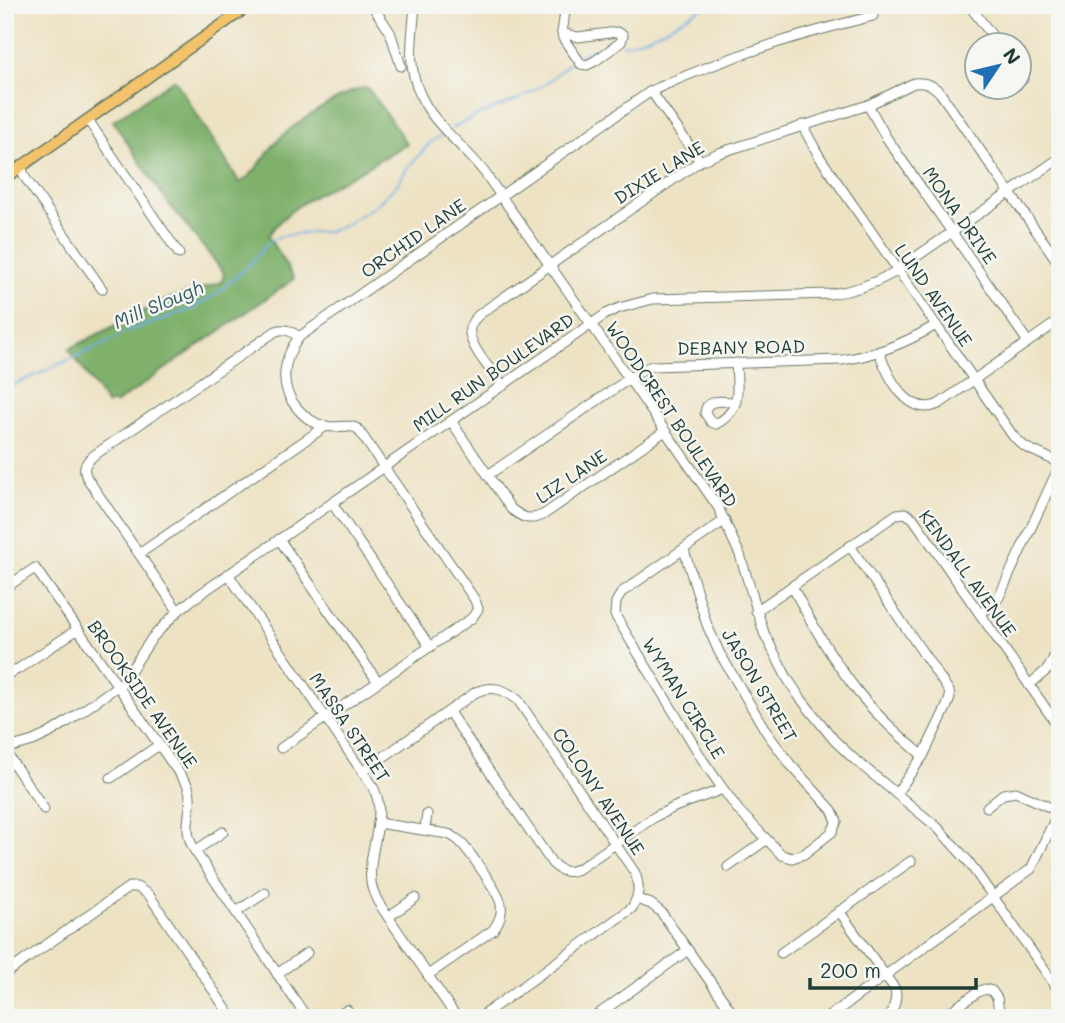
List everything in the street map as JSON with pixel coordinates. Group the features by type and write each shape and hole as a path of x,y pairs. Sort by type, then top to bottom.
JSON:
{"main road":[{"path":"5,178 250,5"}],"street":[{"path":"372,5 394,41 401,66"},
{"name":"WOODCREST BOULEVARD","path":"415,5 411,55 414,76 425,104 437,121 485,172 718,507 740,555 756,611 787,678 818,722 854,759 937,827 956,847 1060,992"},
{"path":"562,33 578,37 617,32 623,36 621,41 595,61 587,65 581,64 563,38 562,33 566,5"},
{"path":"969,5 989,32"},
{"name":"ORCHID LANE","path":"299,337 651,91 769,44 873,16"},
{"path":"394,41 411,43"},
{"name":"DIXIE LANE","path":"503,386 473,345 470,326 476,317 700,161 719,153 868,105 914,83 922,82 937,88 1010,192"},
{"path":"651,91 700,161"},
{"name":"MONA DRIVE","path":"868,105 886,137 1028,342"},
{"path":"88,120 179,254"},
{"name":"LUND AVENUE","path":"802,125 819,156 1013,436 1025,447 1060,464"},
{"name":"MILL RUN BOULEVARD","path":"5,750 33,741 67,722 128,677 152,638 178,611 591,324 619,308 653,299 839,293 877,283 1060,158"},
{"path":"22,167 24,176 102,289"},
{"path":"1010,192 1060,265"},
{"path":"880,352 888,374 905,398 923,408 932,407 1060,320"},
{"name":"DEBANY ROAD","path":"488,475 642,370 662,365 842,360 880,352 936,325"},
{"path":"178,611 87,478 84,466 93,456 276,331 291,331 299,337 291,348 285,367 288,396 305,417 314,422 326,426 354,426 358,429 475,600 478,609 472,618 281,748"},
{"path":"736,363 736,402"},
{"name":"LIZ LANE","path":"451,421 511,509 519,515 534,519 544,515 665,431"},
{"path":"139,554 326,426"},
{"path":"980,614 999,597 1060,464"},
{"path":"332,503 430,647"},
{"name":"KENDALL AVENUE","path":"756,611 897,514 905,513 913,518 1060,729"},
{"name":"WYMAN CIRCLE","path":"725,520 622,592 616,602 615,615 704,762 739,811 782,855 792,858 804,854 832,832 836,821"},
{"path":"279,539 378,682"},
{"path":"850,546 949,691 950,698 923,756 896,794"},
{"name":"JASON STREET","path":"684,550 719,652 767,733 790,764 832,810 836,821"},
{"name":"BROOKSIDE AVENUE","path":"5,588 35,568 118,685 188,786 191,796 187,825 190,843 307,1018"},
{"name":"MASSA STREET","path":"228,574 377,796 379,813 370,880 378,902 457,1018"},
{"path":"792,586 814,628 859,694 890,727 923,756"},
{"path":"5,675 78,629"},
{"path":"1029,685 1048,669 1060,645"},
{"name":"COLONY AVENUE","path":"449,712 476,692 485,689 496,688 508,692 518,700 635,873 639,885 638,899"},
{"path":"362,772 449,712 552,863 563,872 580,868 656,816 723,789"},
{"path":"111,778 159,745"},
{"path":"5,750 44,809"},
{"path":"827,1018 1031,869 1059,811 1016,792 1003,794 987,807"},
{"path":"425,829 427,814"},
{"path":"378,823 425,829 457,839 499,897 502,906 501,916 492,930 428,975"},
{"path":"195,851 223,832"},
{"path":"728,867 766,840"},
{"path":"780,953 911,861"},
{"path":"5,974 130,887 137,887 149,895 232,1018"},
{"path":"236,912 265,893"},
{"path":"388,917 415,898"},
{"path":"479,1018 625,915 638,899 662,912 736,1018"},
{"path":"839,911 895,989 897,995 889,1018"},
{"path":"593,1018 688,950"},
{"path":"277,974 307,953"},
{"path":"941,1018 985,989 997,998 1000,1018"},
{"path":"335,1018 346,1010"}],"green space":[{"path":"173,80 240,183 287,132 322,108 359,90 368,88 407,144 297,207 276,225 268,236 294,279 115,404 113,402 107,405 69,349 163,301 222,282 224,273 162,195 113,121"}],"waterway":[{"name":"Mill Slough","path":"622,45 655,33 707,5"},
{"name":"Mill Slough","path":"579,56 591,50 607,48"},
{"name":"Mill Slough","path":"452,128 519,99 545,84 574,59"},
{"name":"Mill Slough","path":"5,389 127,331 194,308 218,293 276,238 327,232 345,225 376,205 396,186 406,170 431,142 441,136"}]}
